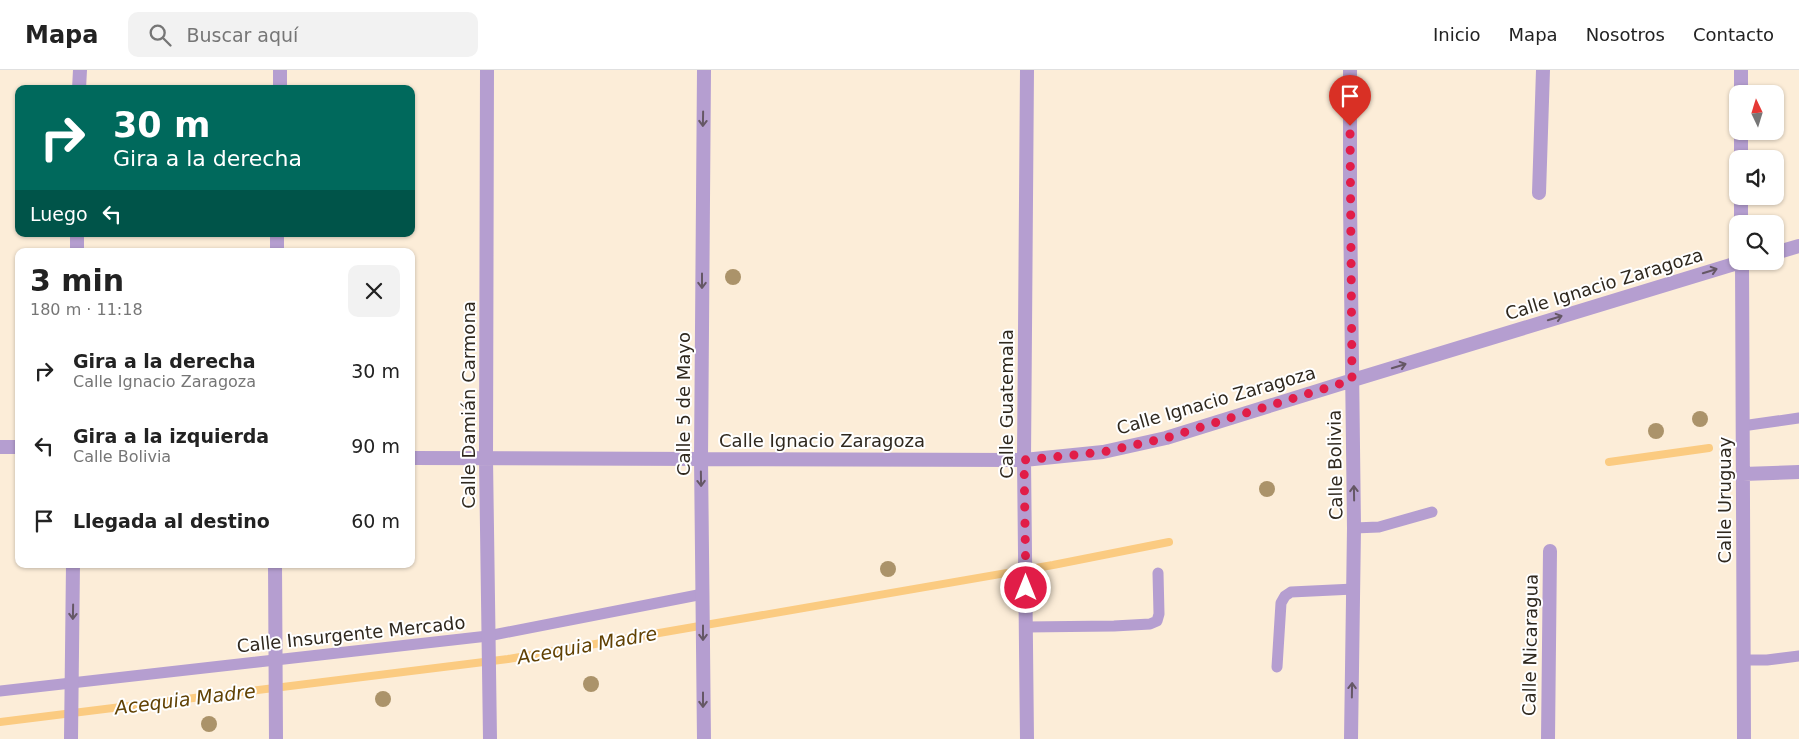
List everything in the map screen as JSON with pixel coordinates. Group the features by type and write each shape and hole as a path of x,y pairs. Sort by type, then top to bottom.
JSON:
{"street":[{"path":"79,85 80,70"},
{"path":"280,70 280,85"},
{"name":"Calle Damián Carmona","path":"487,70 486,459 490,739"},
{"name":"Calle 5 de Mayo","path":"704,70 701,458 704,739"},
{"name":"Calle Guatemala","path":"1027,70 1024,460 1027,739"},
{"name":"Calle Bolivia","path":"1350,70 1354,528 1351,739"},
{"path":"1539,193 1542,70"},
{"path":"1741,70 1741,85"},
{"path":"1784,250 1799,246"},
{"name":"Calle Ignacio Zaragoza","path":"415,458 1024,460 1103,452 1166,438 1729,265"},
{"name":"Calle Uruguay","path":"1742,270 1744,739"},
{"path":"0,446 15,447"},
{"path":"1743,474 1799,472"},
{"name":"Calle Nicaragua","path":"1548,739 1550,551"},
{"path":"71,735 74,568"},
{"path":"275,568 276,739"}],"lane":[{"path":"1742,430 1799,418"},
{"path":"1354,528 1379,527 1432,512"},
{"path":"1026,627 1150,624 1157,620 1159,614 1158,573"},
{"path":"1277,667 1282,603 1285,596 1291,592 1354,588"},
{"name":"Calle Insurgente Mercado","path":"0,691 71,687 488,641 703,600"},
{"path":"1743,660 1767,660 1799,656"}],"waterway":[{"name":"Acequia Madre","path":"1609,462 1709,448"},
{"name":"Acequia Madre","path":"0,722 508,659 1053,565 1169,542"}],"route":[{"path":"1026,588 1024,460 1103,452 1166,438 1352,380 1350,126"}]}
